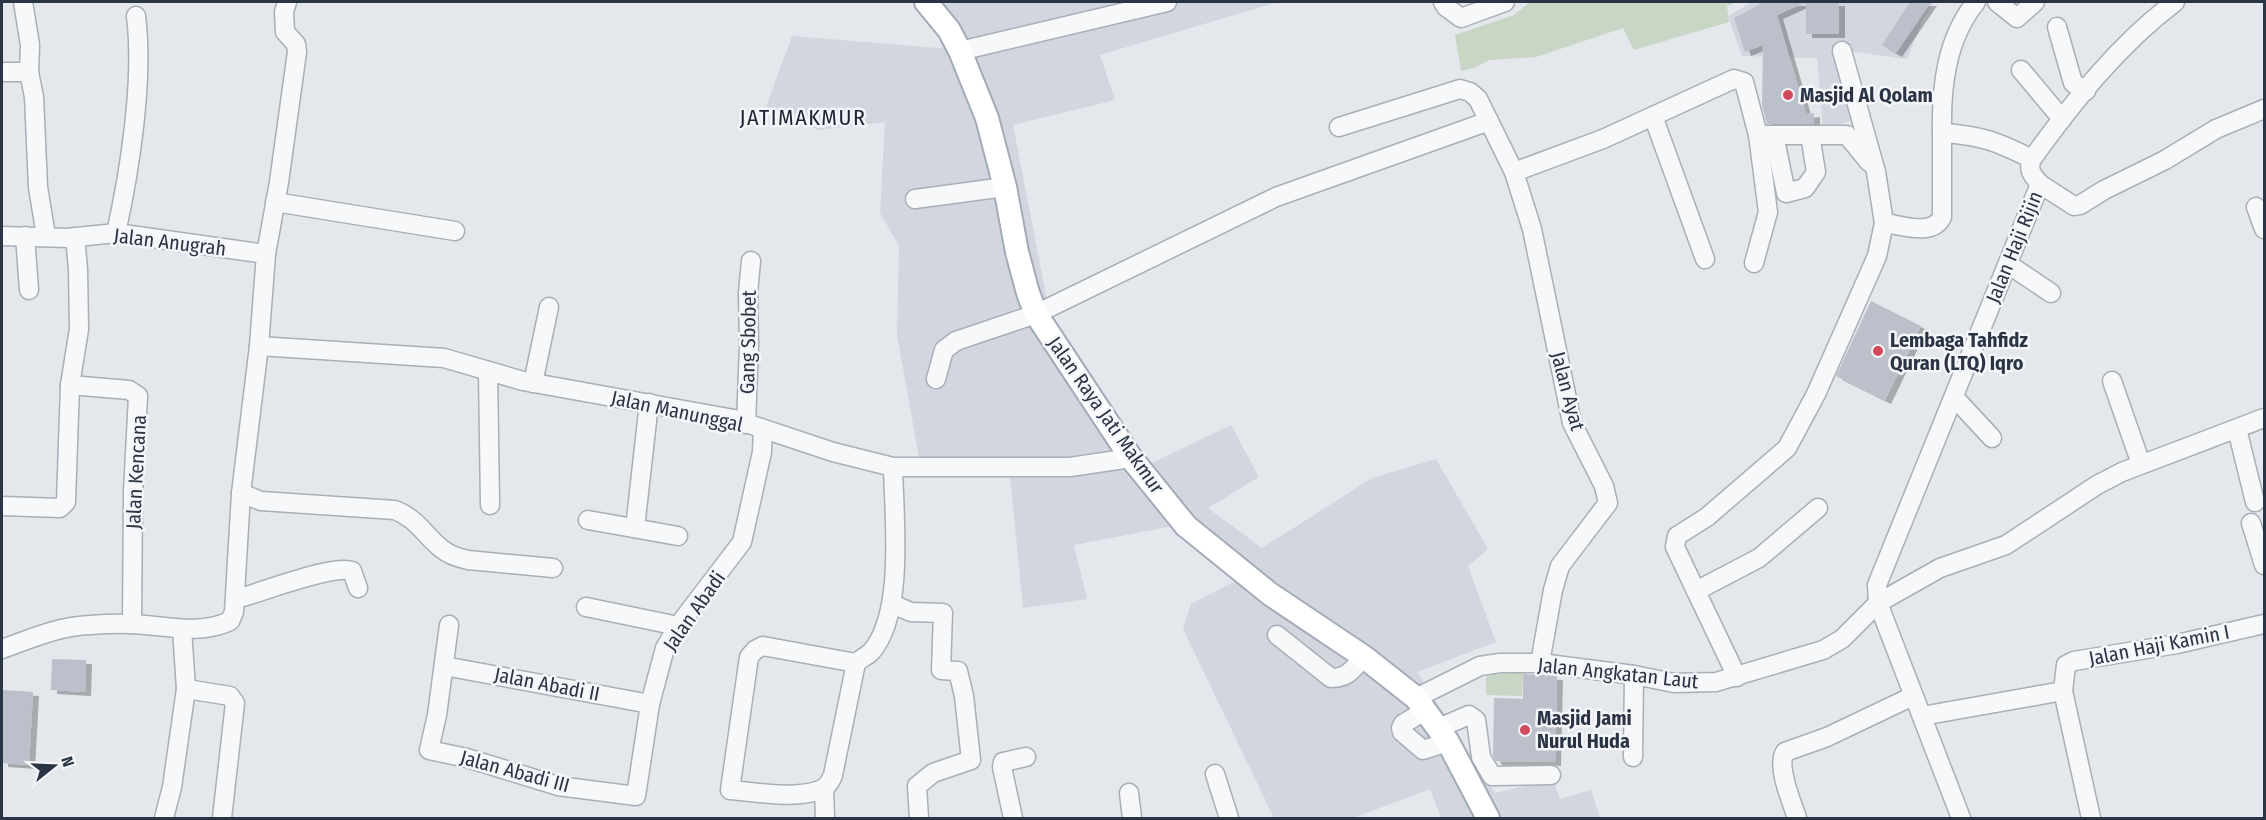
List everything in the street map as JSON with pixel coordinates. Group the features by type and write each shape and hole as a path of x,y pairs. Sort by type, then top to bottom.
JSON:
{"main road":[{"name":"Jalan Raya Jati Makmur","path":"927,2 949,30 960,51 987,118 1005,187 1017,252 1036,314 1131,458 1186,526 1270,594 1364,657 1432,720 1475,790 1488,819"}],"street":[{"path":"23,2 30,45 29,72 34,97 39,187 46,236"},
{"path":"2,649 50,632 87,625 132,624 182,629 216,627 230,621 234,612 241,493 259,346 266,254 297,52 296,44 285,32 284,12 287,2"},
{"path":"960,51 1167,2"},
{"path":"1443,2 1461,18 1498,4"},
{"path":"1884,223 1930,229 1938,224 1942,217 1944,77 1950,52 1968,12 1976,2"},
{"path":"1997,2 2017,18 2035,2"},
{"path":"1942,133 1981,137 1998,142 2032,159 2062,119 2132,39 2152,19 2175,2"},
{"path":"116,233 134,119 139,43 136,16"},
{"path":"2057,27 2073,83 2086,91"},
{"path":"1737,677 1675,547 1677,536 1707,517 1787,448 1816,394 1877,256 1884,223 1876,172 1842,51"},
{"path":"2021,70 2062,119"},
{"path":"2,72 29,72"},
{"path":"1514,172 1603,139 1734,79 1744,82 1766,135 1786,193 1805,188 1816,172 1810,135"},
{"name":"Jalan Ayat","path":"1339,127 1460,89 1470,92 1478,99 1514,172 1532,229 1572,423 1604,486 1608,503 1560,566 1553,590 1540,663"},
{"path":"2040,184 2074,206 2080,205 2104,190 2165,160 2216,129 2265,109"},
{"path":"1653,116 1705,259"},
{"path":"936,380 944,350 956,341 1036,314 1276,196 1489,121"},
{"path":"1766,135 1847,135 1876,172"},
{"path":"1754,263 1768,212 1766,135"},
{"name":"Jalan Haji Rijin","path":"1878,603 1877,585 2040,184 2031,173 2029,165 2032,159"},
{"path":"915,199 1005,187"},
{"path":"275,202 455,231"},
{"path":"2256,207 2265,229"},
{"name":"Jalan Anugrah","path":"2,236 75,237 116,233 266,254"},
{"path":"25,236 29,290"},
{"path":"2,506 60,508 66,502 70,386 79,329 75,237"},
{"name":"Gang Sbobet","path":"751,261 748,293 754,427"},
{"path":"2008,264 2051,293"},
{"path":"533,383 549,307"},
{"name":"Jalan Manunggal","path":"259,346 444,358 533,383 706,412 833,452 893,467 1070,468 1131,458"},
{"path":"488,370 490,505"},
{"path":"2112,381 2141,464"},
{"name":"Jalan Kencana","path":"70,386 129,390 138,396 133,492 132,624"},
{"path":"1953,397 1992,438"},
{"path":"635,528 649,404"},
{"name":"Jalan Angkatan Laut","path":"1432,720 1480,666 1500,663 1540,663 1634,675 1674,683 1716,682 1823,650 1842,639 1878,603 1940,568 2006,545 2097,485 2141,464 2265,418"},
{"name":"Jalan Abadi","path":"636,796 650,704 665,648 678,626 742,542 762,452 754,427"},
{"path":"2237,429 2255,502"},
{"path":"856,663 763,646 755,650 749,657 730,790 787,794 817,791 828,785 833,775 856,663 870,653 876,645 892,604 894,585 893,467"},
{"path":"241,493 261,501 395,510 408,515 442,549 456,557 553,568"},
{"path":"1696,591 1759,558 1818,508"},
{"path":"588,520 678,536"},
{"path":"2251,523 2265,565"},
{"path":"236,599 327,570 352,571 357,588"},
{"path":"1878,603 1961,819"},
{"path":"892,604 911,612 943,614 941,670 958,671 964,696 971,760 933,773 917,786 919,819"},
{"path":"586,607 678,626"},
{"name":"Jalan Haji Kamin I","path":"2091,819 2063,691 2066,665 2074,661 2177,644 2265,624"},
{"path":"444,666 449,625"},
{"path":"164,819 172,787 186,689 182,629"},
{"path":"1278,635 1331,678 1342,678 1347,675 1364,657"},
{"name":"Jalan Abadi II","path":"444,666 650,704"},
{"name":"Jalan Abadi III","path":"444,666 429,750 467,758 558,786 636,796"},
{"path":"1633,757 1634,675"},
{"path":"186,689 230,696 235,703 222,819"},
{"path":"1922,716 2063,691"},
{"path":"1797,819 1785,782 1782,761 1785,752 1827,737 1913,696"},
{"path":"1432,720 1469,715 1476,720 1481,757 1492,776"},
{"path":"1013,819 1002,767 1003,762 1026,757"},
{"path":"1215,774 1229,819"},
{"path":"1475,790 1492,776 1551,775"},
{"path":"824,788 825,819"},
{"path":"1129,793 1132,819"}],"shaded area":[{"path":"917,2 1278,2 1100,55 1115,100 1013,125 1050,316 1142,468 1231,425 1259,477 1208,508 1262,548 1372,478 1436,459 1488,549 1468,566 1496,642 1417,672 1495,793 1553,779 1560,799 1591,790 1600,818 1441,818 1430,789 1353,818 1274,818 1183,629 1191,604 1236,581 1173,526 1074,545 1087,599 1023,608 1009,466 920,463 897,335 899,246 880,213 885,122 818,130 766,107 792,36 950,49"},
{"path":"1752,2 1934,2 1924,17 1907,59 1849,51 1857,119 1823,129 1817,58 1742,56 1728,16"}],"green space":[{"path":"1530,2 1738,2 1727,6 1729,22 1634,50 1623,28 1536,57 1489,60 1474,68 1461,71 1455,35 1514,15"},
{"path":"1523,673 1522,696 1486,695 1486,677 1495,674"}],"building":[{"path":"1764,2 1806,2 1777,15 1806,114 1814,113 1814,124 1767,124 1762,105 1763,45 1745,52 1734,18"},
{"path":"1806,2 1839,2 1839,34 1806,34"},
{"path":"1910,2 1931,2 1896,53 1882,45"},
{"name":"Lembaga Tahfidz Quran (LTQ) Iqro","path":"1871,301 1921,326 1885,400 1836,376"},
{"path":"52,659 86,660 85,692 51,690"},
{"name":"Masjid Jami Nurul Huda","path":"1523,674 1557,676 1555,762 1496,761 1493,755 1494,698 1523,699"},
{"path":"2,690 33,692 29,765 2,763"}],"place":[{"name":"Masjid Al Qolam","path":"1788,95"},
{"name":"Lembaga Tahfidz Quran (LTQ) Iqro","path":"1878,351"},
{"name":"Masjid Jami Nurul Huda","path":"1525,730"}],"district":[{"name":"JATIMAKMUR","path":"803,117"}]}
